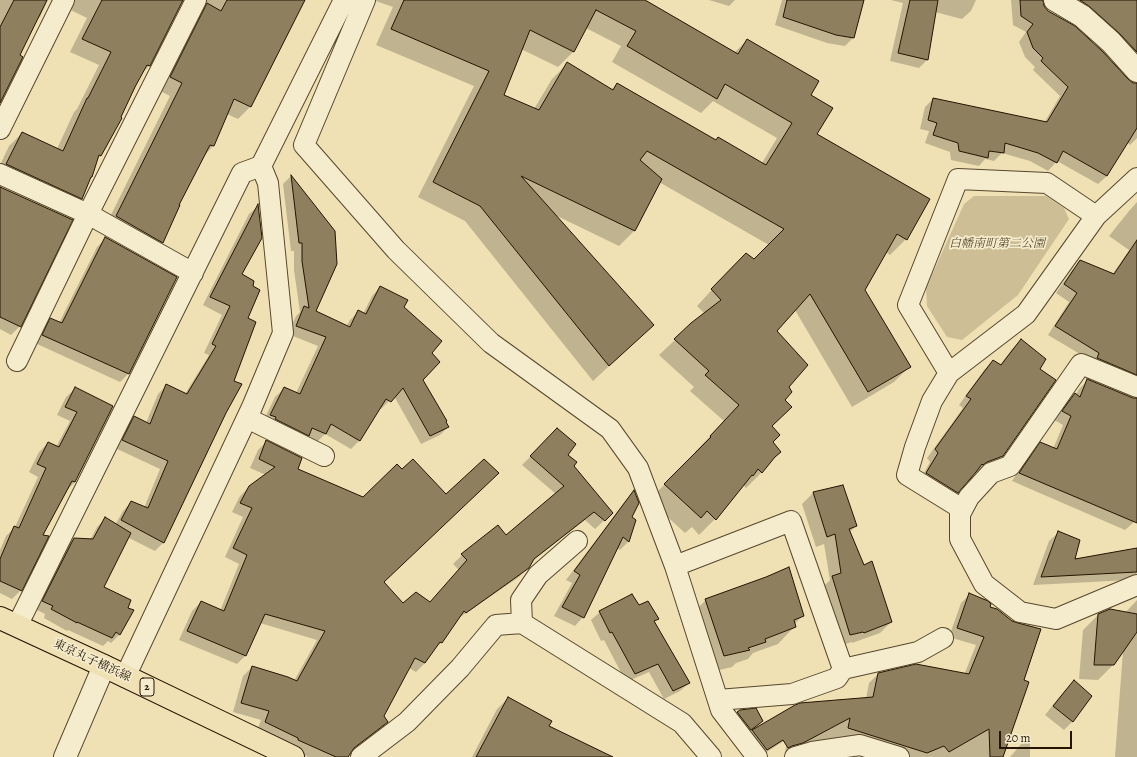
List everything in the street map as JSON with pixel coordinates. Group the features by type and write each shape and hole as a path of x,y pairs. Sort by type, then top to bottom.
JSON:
{"main road":[{"name":"東京丸子横浜線","path":"9,622 293,757"}],"street":[{"path":"0,129 64,0"},
{"path":"17,361 88,214 196,0"},
{"path":"9,622 193,273 242,173 261,166 344,0"},
{"path":"365,0 304,145 396,250 491,343 610,429 638,468 675,566 721,710 757,757"},
{"path":"1055,0 1082,16 1112,42 1137,71"},
{"path":"125,676 247,418 284,333 268,183 261,166"},
{"path":"0,174 88,214 193,273"},
{"path":"962,509 907,475 914,447 932,401 949,373 1026,314 1096,216 1137,178"},
{"path":"949,373 908,305 958,179 1047,183 1096,216"},
{"path":"1137,387 1081,364 1010,466 991,473 969,497 960,514 960,539 984,584 1020,612 1056,619 1137,585"},
{"path":"247,418 324,456"},
{"path":"675,566 791,521 843,670"},
{"path":"522,623 521,600 538,575 576,541"},
{"path":"362,757 407,722 460,668 496,626 522,623 682,723 712,757"},
{"path":"718,700 792,694 837,678 843,670 918,652 943,638"},
{"path":"64,757 104,666"},
{"path":"795,757 812,752 860,745 899,757"}],"green space":[{"name":"白幡南町第二公園","path":"974,196 1046,196 1064,208 1069,219 1018,295 962,340 947,337 927,306 926,288 964,204"}],"building":[{"path":"14,0 47,0 20,55 23,57 0,103 0,27"},
{"path":"102,0 183,0 150,66 147,65 135,87 121,117 122,118 101,156 99,155 92,177 82,199 6,164 22,132 63,151 87,98 111,52 82,39"},
{"path":"227,0 305,0 251,107 234,99 214,146 210,145 179,205 163,243 116,216 182,83 170,77 207,3 221,11"},
{"path":"404,0 645,0 738,54 747,39 819,81 811,95 833,108 817,134 930,199 907,240 897,234 865,290 911,367 868,392 810,294 777,331 808,365 789,387 792,392 785,400 792,407 772,426 780,435 773,442 781,452 762,473 758,469 753,476 752,475 716,520 707,511 701,518 664,484 711,437 710,436 739,405 705,375 709,371 674,339 691,323 721,300 711,289 746,253 754,259 784,229 647,151 640,160 662,179 635,231 521,176 654,325 609,366 480,206 433,182 489,71 391,29","holes":["596,10 636,31 627,46 717,99 725,84 792,123 766,165 718,137 716,140 617,83 613,90 567,62 539,110 504,95 530,30 574,52"]},
{"path":"787,0 864,0 854,38 836,35 783,17"},
{"path":"910,0 938,0 928,60 898,53"},
{"path":"1020,0 1043,0 1044,6 1048,11 1075,26 1102,51 1128,79 1133,83 1137,83 1137,128 1107,176 1063,151 1057,163 1038,153 1005,143 1004,153 989,151 988,158 959,151 958,143 933,135 937,123 928,120 933,98 1047,122 1068,87 1041,61 1043,58 1033,48 1027,32 1033,24 1021,16"},
{"path":"1080,0 1137,0 1137,52 1119,33"},
{"path":"291,175 335,231 337,264 316,311 350,327 358,310 366,314 380,286 408,300 404,307 442,341 432,353 440,362 423,380 449,427 430,436 403,388 391,402 386,399 360,441 331,424 326,434 312,428 309,436 270,415 284,387 300,394 326,337 296,326 304,306 309,308 302,261 302,243 299,243"},
{"path":"0,187 73,220 21,327 0,317"},
{"path":"258,204 262,238 242,274 254,281 253,286 260,290 248,318 256,322 234,381 242,384 226,413 164,543 121,520 131,501 148,508 168,461 122,440 134,416 150,424 166,384 187,394 216,346 212,344 230,306 210,297"},
{"path":"105,237 177,277 129,374 42,335 50,318 62,323"},
{"path":"1137,240 1137,375 1097,358 1099,353 1055,326 1077,293 1064,284 1080,260 1114,274"},
{"path":"1021,339 1046,359 1040,369 1056,380 1003,456 983,465 982,464 958,493 926,473 938,453 935,449 971,399 966,396 993,360 1001,365"},
{"path":"1087,379 1133,398 1137,398 1137,523 1019,473 1040,442 1057,449 1071,416 1062,411 1075,393 1080,397"},
{"path":"75,387 113,406 75,482 72,481 43,535 49,536 22,591 0,581 0,559 14,526 19,528 46,468 37,464 48,442 59,447 77,412 65,407"},
{"path":"557,428 576,444 568,455 577,462 574,466 613,513 605,521 594,512 534,559 529,568 466,613 464,611 442,643 440,642 425,663 415,658 384,716 388,722 354,748 348,757 336,757 298,740 298,738 265,722 269,711 241,703 252,666 297,681 325,631 265,614 246,656 187,631 201,601 224,611 247,555 233,548 252,508 240,503 249,486 275,467 259,459 266,440 302,458 298,469 363,497 397,464 402,469 413,459 446,494 484,459 499,473 384,582 403,603 416,592 430,602 467,560 461,554 498,525 506,535 564,486 530,456"},
{"path":"843,485 857,526 849,529 864,565 872,561 892,622 864,633 850,635 832,576 841,573 835,534 827,537 813,492"},
{"path":"634,490 639,503 632,517 636,520 629,542 623,537 584,618 562,607 580,575 574,571"},
{"path":"105,517 131,533 104,587 131,600 128,608 134,610 120,635 116,632 112,638 77,623 51,609 53,606 42,601 74,538 93,539"},
{"path":"1058,531 1080,540 1075,559 1137,548 1137,572 1041,577"},
{"path":"789,567 804,616 794,620 796,627 765,639 766,642 748,648 750,650 724,656 705,599"},
{"path":"969,593 988,601 991,604 990,607 997,609 1012,621 1041,629 1024,680 1029,682 1003,757 990,757 989,729 949,752 944,746 927,753 848,728 850,718 803,743 788,748 783,740 767,750 752,730 800,703 873,697 878,673 916,664 969,674 984,637 957,628"},
{"path":"632,594 639,605 648,601 659,619 654,621 690,683 673,691 658,664 635,674 612,632 610,633 599,611"},
{"path":"1110,609 1137,614 1137,632 1114,665 1094,665 1098,614"},
{"path":"1074,680 1092,696 1073,722 1053,706"},
{"path":"508,697 552,721 549,726 613,757 476,757"},
{"path":"756,708 763,721 751,730 737,712 740,710"}]}
